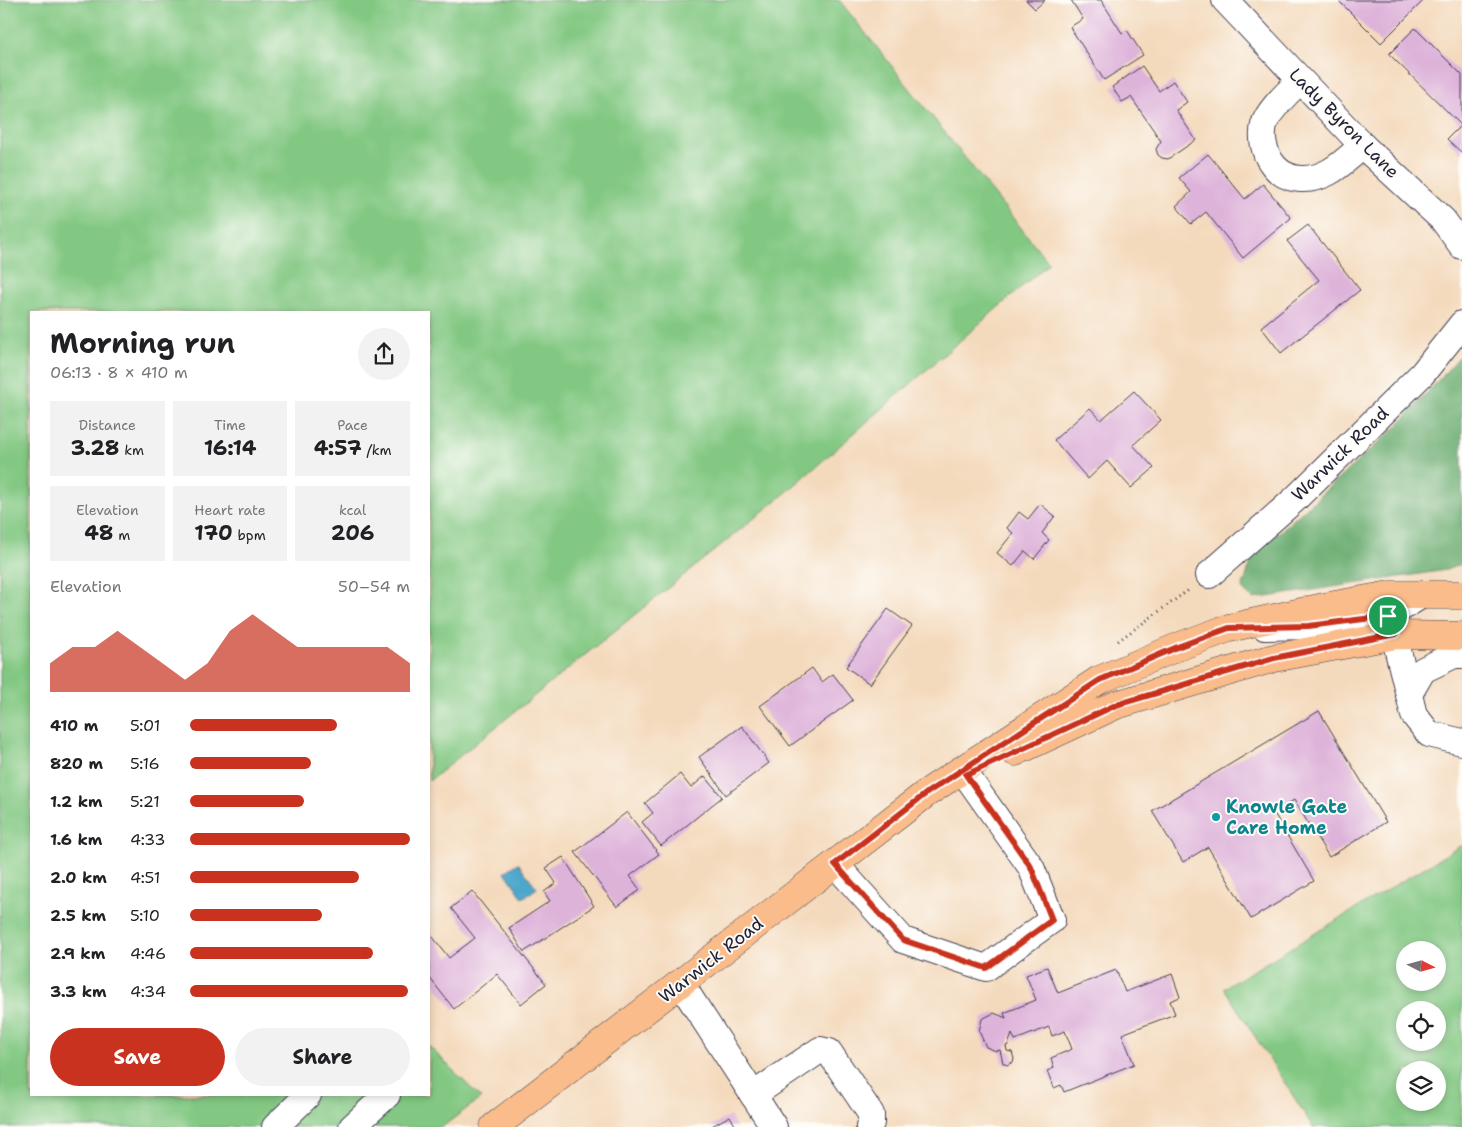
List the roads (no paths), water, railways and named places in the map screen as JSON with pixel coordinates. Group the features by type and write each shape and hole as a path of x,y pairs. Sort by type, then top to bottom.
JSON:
{"main road":[{"path":"928,792 1100,680 1180,646 1229,628 1390,595 1462,595"},
{"path":"928,792 1116,705 1274,658 1392,625 1462,636"},
{"name":"Warwick Road","path":"494,1127 928,792"}],"street":[{"name":"Lady Byron Lane","path":"1224,0 1363,146 1443,220 1462,246"},
{"path":"1300,80 1271,111 1264,124 1263,139 1267,156 1276,169 1289,178 1300,180 1312,178 1329,172 1363,146"},
{"name":"Warwick Road","path":"1209,575 1294,500 1422,374 1462,324"},
{"path":"1229,628 1392,625 1426,594 1462,584"},
{"path":"1392,625 1414,715 1429,734 1462,742"},
{"path":"1409,694 1423,670 1454,654 1462,655"},
{"path":"835,864 903,940 986,968 1052,920 1031,867 966,775"},
{"path":"681,984 774,1127"},
{"path":"753,1096 820,1050 824,1050 829,1052 870,1114 871,1123 869,1127"},
{"path":"275,1127 307,1096"},
{"path":"352,1127 386,1096"}],"water":[{"path":"518,863 537,888 523,898 505,872"}],"place":[{"name":"Knowle Gate Care Home","path":"1216,817"}]}
